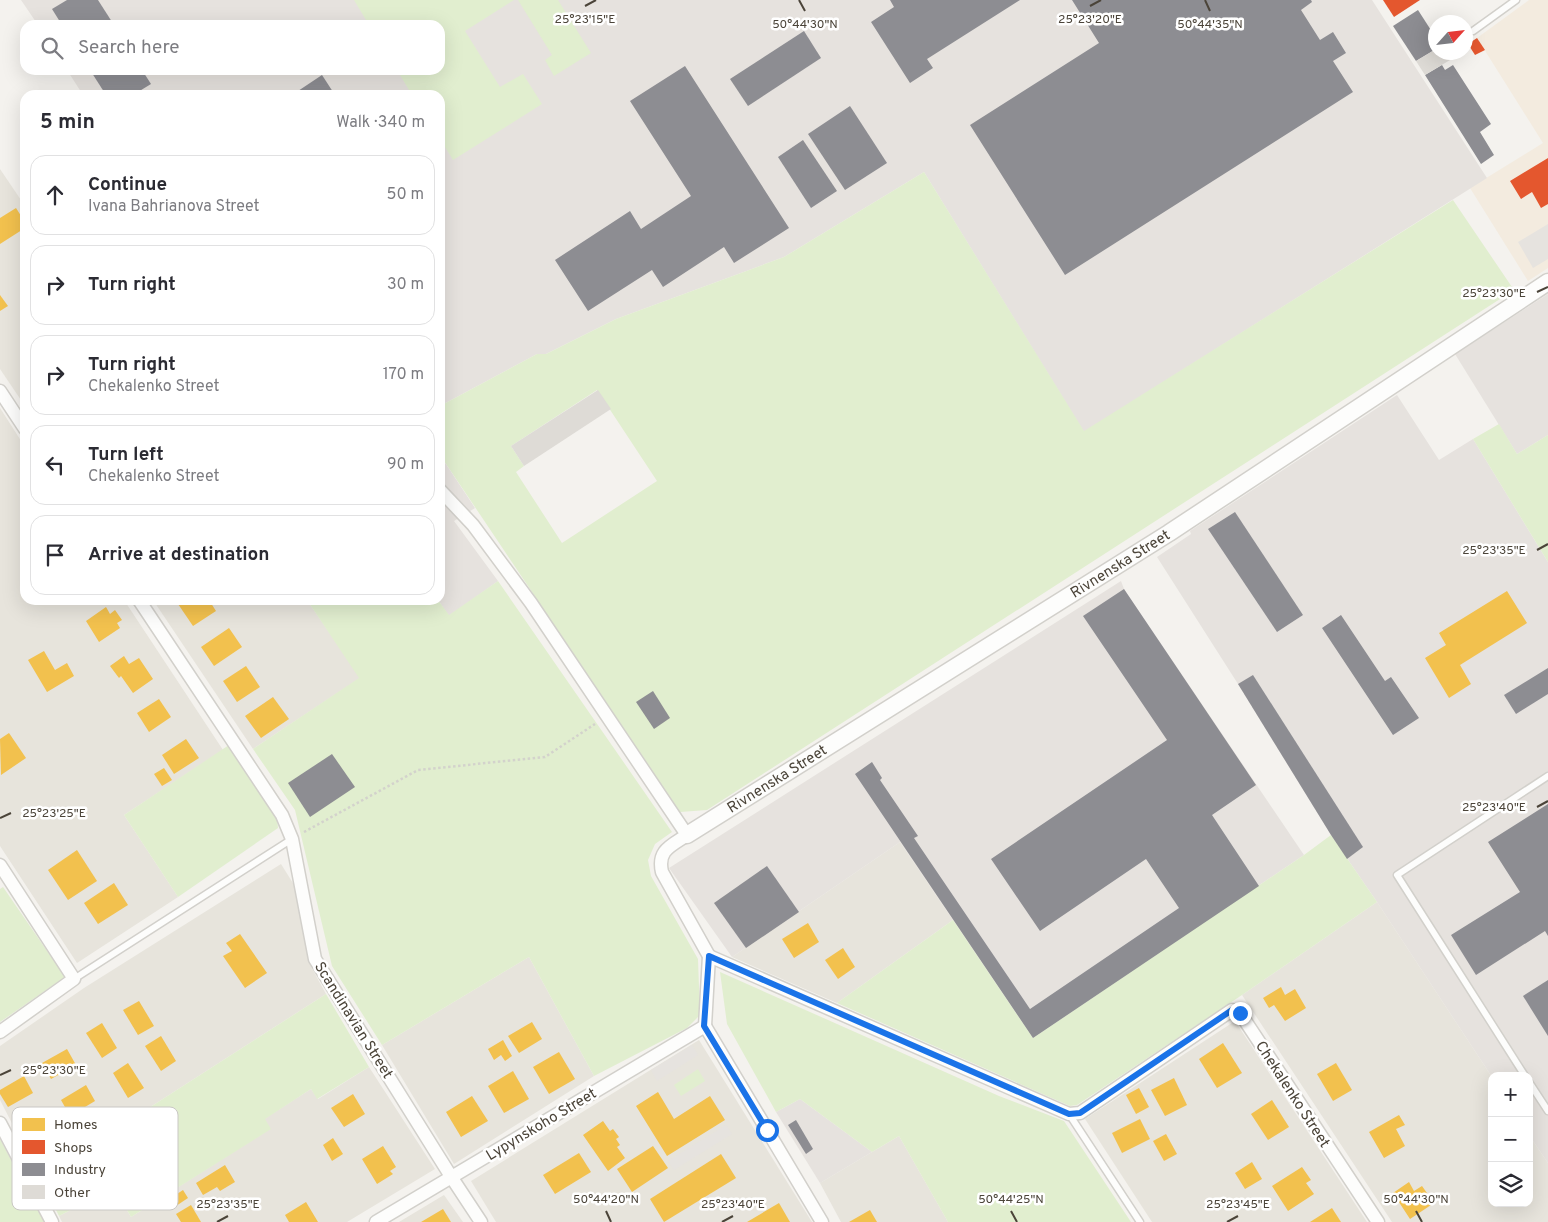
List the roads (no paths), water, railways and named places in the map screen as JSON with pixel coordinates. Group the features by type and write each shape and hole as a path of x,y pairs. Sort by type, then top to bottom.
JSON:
{"street":[{"name":"Rivnenska Street","path":"687,835 1169,533 1548,282"},
{"path":"0,391 20,421"},
{"path":"445,495 473,525 531,603 687,835 664,851 660,861 662,872 709,956 704,1026 822,1222"},
{"name":"Scandinavian Street","path":"142,605 282,815 292,839 315,959 481,1222"},
{"path":"0,865 74,979 0,1032"},
{"path":"709,956 1069,1114"},
{"name":"Chekalenko Street","path":"1069,1114 1080,1113 1232,1010 1240,1013 1378,1222"},
{"name":"Lypynskoho Street","path":"376,1222 704,1026"},
{"path":"0,1123 12,1146"},
{"path":"46,1210 52,1222"}],"lane":[{"path":"1473,31 1516,0"},
{"path":"1523,1072 1397,875 1548,776"},
{"path":"74,979 292,839"},
{"path":"1533,1088 1548,1111"},
{"path":"1069,1114 1140,1222"}]}
